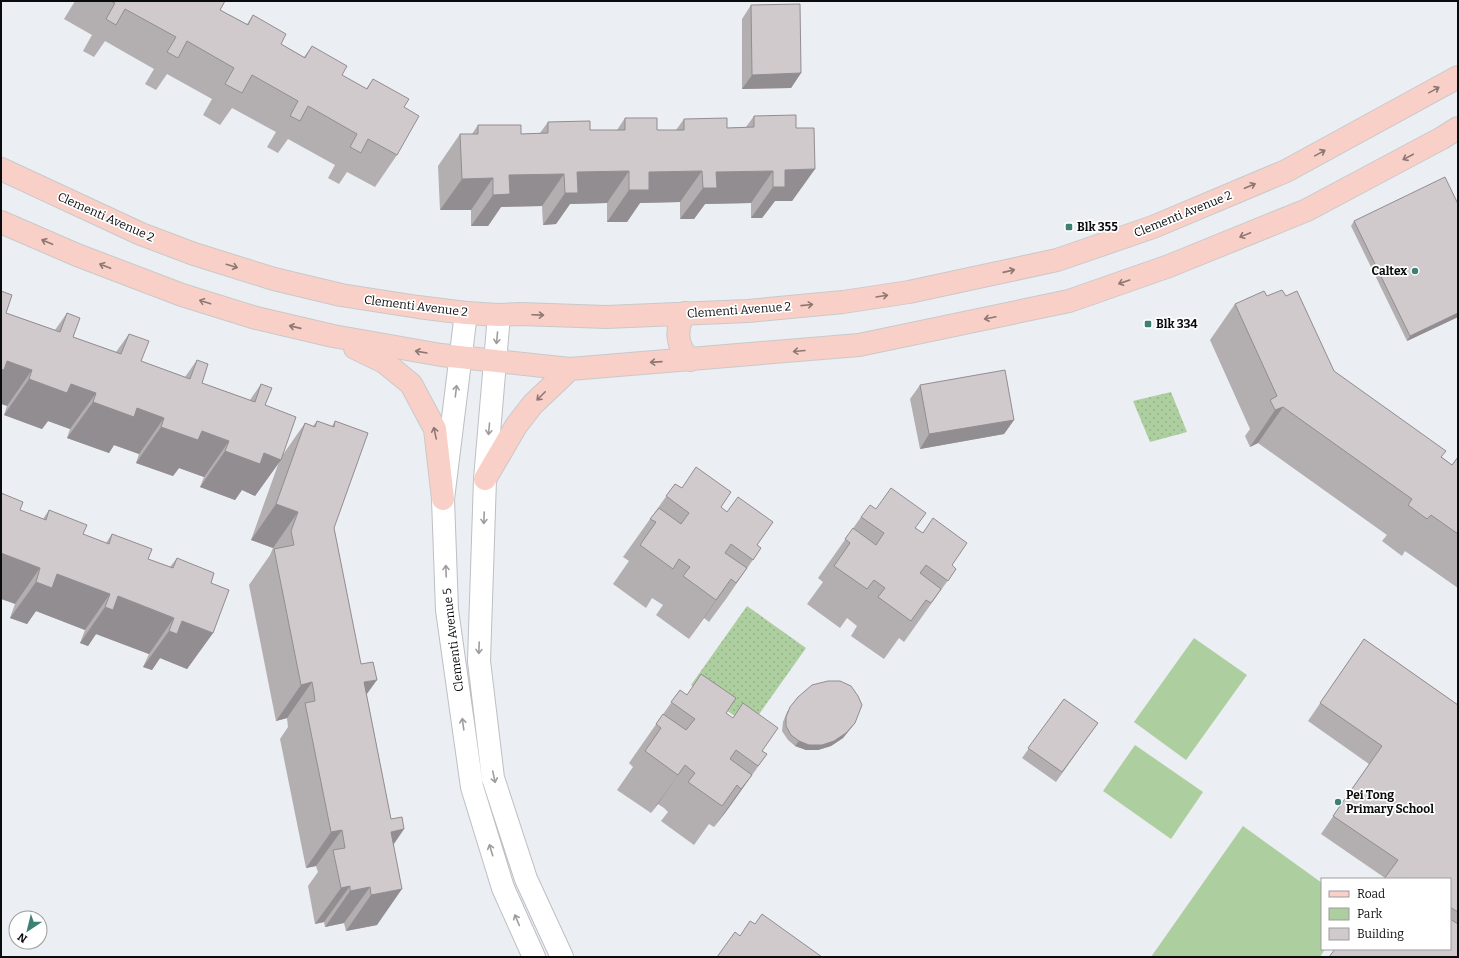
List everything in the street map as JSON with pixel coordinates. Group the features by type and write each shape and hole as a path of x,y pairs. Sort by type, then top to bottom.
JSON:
{"main road":[{"name":"Clementi Avenue 2","path":"1,169 141,234 194,254 274,279 341,295 466,313 606,317 748,311 843,302 909,292 1057,260 1153,227 1286,171 1458,77"},
{"path":"6,227 182,295 256,318 333,336 459,358 570,369 859,345 1069,300 1169,266 1307,210 1458,128"},
{"path":"1,153 22,179"},
{"path":"685,313 679,322 677,329 684,354 690,360"},
{"path":"333,336 384,362 411,384 435,429 443,499"},
{"path":"485,480 516,426 533,404 570,369"}],"street":[{"name":"Clementi Avenue 5","path":"466,313 459,358 459,373 443,499 447,610 472,787 503,888 534,957"},
{"name":"Clementi Avenue 5","path":"499,314 485,480 479,661 493,778 526,879 562,957"}],"green space":[{"path":"1171,392 1187,432 1150,442 1133,401"},
{"path":"747,606 806,648 750,727 691,685"},
{"path":"1194,638 1247,675 1186,760 1134,722"},
{"path":"1135,745 1203,792 1171,839 1103,791"},
{"path":"1243,826 1321,882 1321,950 1324,950 1320,957 1151,957"}],"building":[{"path":"110,1 225,1 220,10 248,25 253,15 286,34 281,44 305,58 312,46 347,66 342,75 367,89 373,79 409,99 404,107 419,116 397,155 368,139 361,153 350,147 357,134 308,106 300,121 290,116 298,101 252,75 242,93 225,84 234,68 187,41 178,58 167,52 176,37 125,9 116,25 106,19 115,3"},
{"path":"800,4 801,73 752,75 751,5"},
{"path":"796,115 796,128 814,128 815,169 785,170 785,187 773,187 773,171 716,172 717,188 703,188 702,171 649,172 649,190 629,190 629,171 577,172 578,193 565,193 564,174 509,175 510,194 493,195 493,178 462,179 460,134 478,134 478,125 521,125 521,134 548,133 548,122 590,121 590,130 625,130 625,118 657,118 657,130 684,130 684,119 727,118 727,128 754,127 754,116"},
{"name":"Caltex","path":"1445,177 1458,204 1458,313 1410,336 1354,221"},
{"path":"1282,290 1286,296 1297,291 1334,371 1446,451 1441,457 1452,465 1458,457 1458,534 1431,515 1427,519 1408,505 1412,499 1283,407 1275,410 1270,400 1277,396 1235,304 1264,291 1267,296"},
{"path":"1,291 12,295 6,313 60,332 67,313 80,318 73,337 121,354 129,334 149,341 141,361 190,379 197,360 208,364 202,383 255,402 261,384 272,388 265,405 296,417 281,460 264,453 260,464 225,451 229,441 202,431 198,440 161,427 164,418 137,408 134,417 93,402 96,393 71,384 67,393 29,379 32,370 7,361 4,370 1,369"},
{"path":"1005,370 1014,420 929,434 920,385"},
{"path":"317,421 334,427 335,421 368,433 334,528 361,664 373,662 377,680 364,682 391,819 402,817 404,829 391,832 402,889 371,895 370,887 350,891 350,886 341,888 333,850 345,848 342,830 331,832 305,703 315,701 312,682 301,685 274,549 294,545 291,531 298,512 276,504 305,423 315,427"},
{"path":"696,467 731,492 721,507 727,512 738,497 773,522 757,545 761,548 753,560 731,544 725,553 747,568 736,583 731,579 716,600 683,576 690,567 679,559 673,569 640,545 656,522 650,519 659,508 681,524 689,513 666,496 675,484 682,488"},
{"path":"891,488 926,513 915,528 923,533 933,518 967,543 952,565 956,569 948,581 926,565 920,573 941,589 931,603 926,600 911,621 878,597 885,588 874,580 867,589 834,566 850,543 845,539 853,528 876,545 884,533 861,517 870,505 876,509"},
{"path":"1,493 23,502 20,510 46,520 49,510 87,525 83,534 109,544 112,534 152,549 148,559 173,568 177,558 214,573 211,583 229,590 213,633 182,621 177,634 169,631 174,618 118,596 113,610 105,607 110,594 57,574 52,588 36,582 40,568 1,553"},
{"path":"1364,639 1458,705 1458,912 1451,908 1451,878 1385,878 1398,860 1333,816 1382,746 1320,703"},
{"path":"701,674 736,698 726,713 733,718 743,703 778,728 762,751 767,754 758,766 736,750 730,759 752,775 741,789 737,785 722,806 688,782 695,773 685,765 678,775 645,751 661,728 656,724 663,714 686,730 695,719 671,702 680,690 687,695"},
{"path":"828,681 840,681 851,686 862,705 855,723 846,733 834,741 822,745 809,745 799,741 791,735 786,726 786,717 790,707 798,697 812,685"},
{"path":"1064,699 1098,723 1062,772 1028,748"},
{"path":"762,914 822,957 717,957 735,932 740,936 750,921 755,924"},
{"path":"1451,920 1458,924 1458,957 1329,957 1334,950 1451,950"}],"place":[{"name":"Blk 355","path":"1069,227"},
{"name":"Caltex","path":"1415,271"},
{"name":"Blk 334","path":"1148,324"},
{"name":"Pei Tong Primary School","path":"1338,802"}]}
